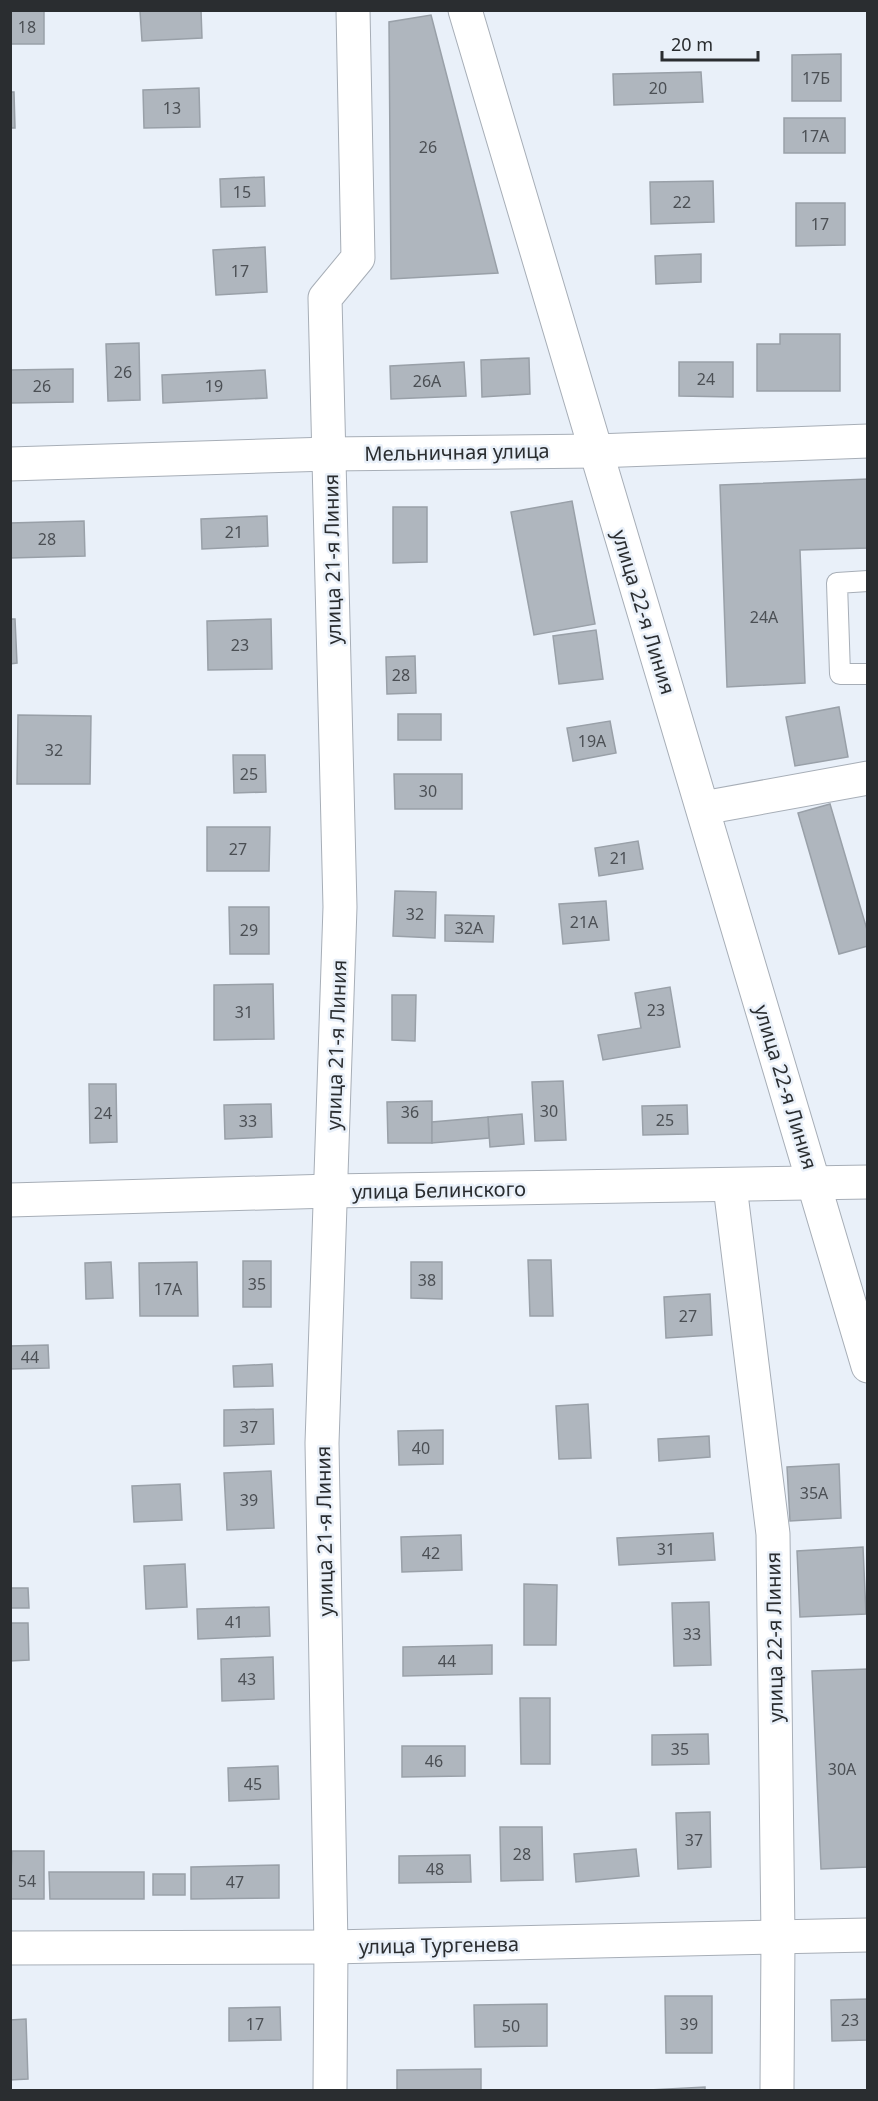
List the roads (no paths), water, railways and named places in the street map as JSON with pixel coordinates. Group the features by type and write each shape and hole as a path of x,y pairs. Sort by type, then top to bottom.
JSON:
{"street":[{"name":"улица 21-я Линия","path":"330,2091 332,1947 322,1443 340,908 325,298 358,258 353,10"},
{"path":"465,10 596,451"},
{"name":"Мельничная улица","path":"10,464 329,454 596,451 867,441"},
{"name":"улица 22-я Линия","path":"596,451 867,1366"},
{"path":"703,808 867,778"},
{"name":"улица Белинского","path":"10,1200 331,1191 867,1182"},
{"name":"улица 22-я Линия","path":"730,1186 773,1534 778,1937 777,2091"},
{"name":"улица Тургенева","path":"10,1948 332,1947 867,1935"}],"lane":[{"path":"867,580 837,583 840,674 867,674"}]}
